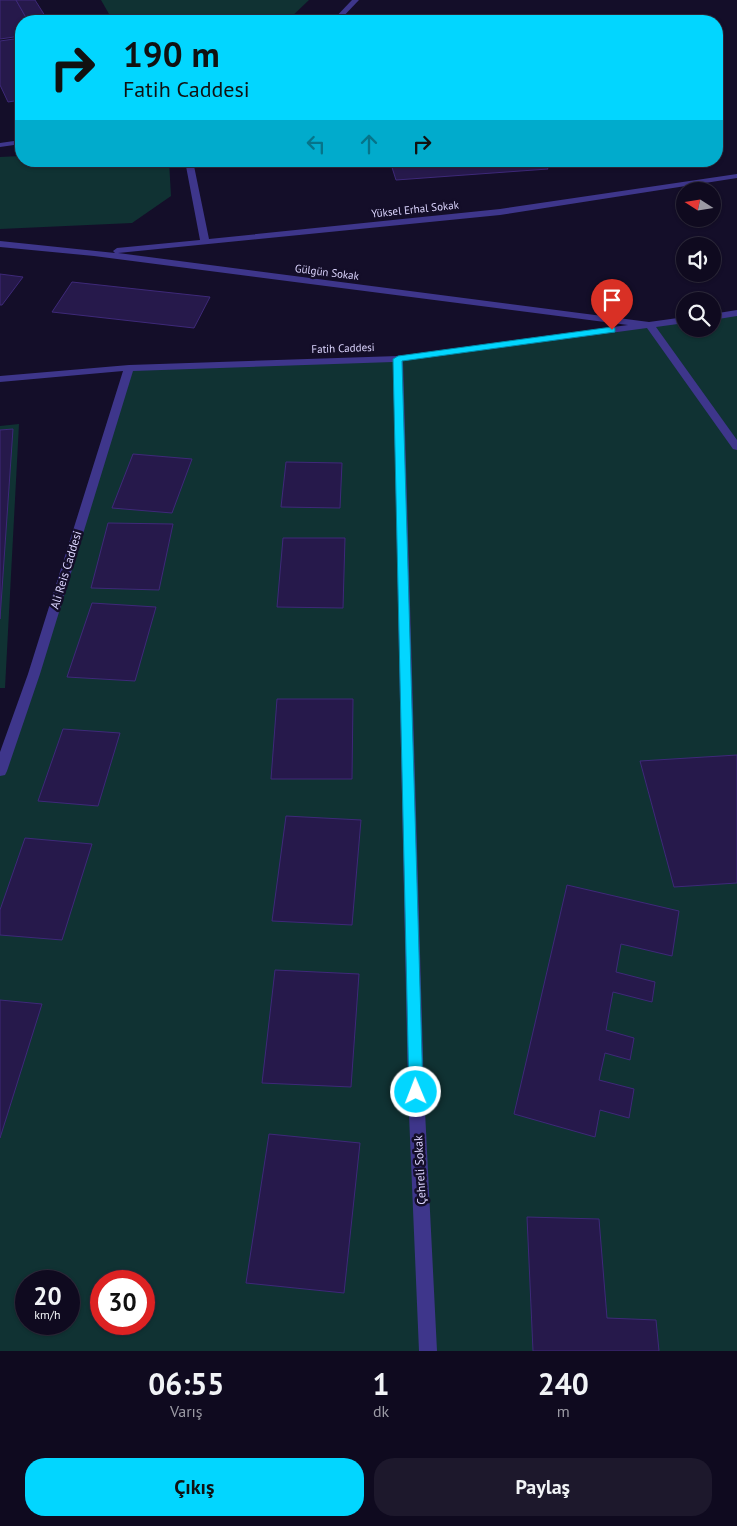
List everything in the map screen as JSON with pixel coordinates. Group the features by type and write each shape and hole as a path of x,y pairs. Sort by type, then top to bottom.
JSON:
{"street":[{"path":"341,15 356,0"},
{"path":"0,145 15,143"},
{"path":"190,167 205,242"},
{"name":"Yüksel Erhal Sokak","path":"94,253 500,212 737,176"},
{"name":"Gülgün Sokak","path":"0,244 94,253 650,325"},
{"path":"721,316 737,314"},
{"name":"Fatih Caddesi","path":"0,379 129,368 398,359 676,321"},
{"path":"650,325 737,446"},
{"name":"Çehreli Sokak","path":"398,359 416,1092 428,1351"},
{"name":"Ali Reis Caddesi","path":"0,771 34,674 129,368"}],"green space":[{"path":"101,0 309,0 293,15 110,15"},
{"path":"15,156 15,167 169,167 171,196 132,223 0,229 0,157"},
{"path":"737,313 737,1351 0,1351 0,771 129,368 398,359 676,321 676,337 721,337 721,316"},
{"path":"19,424 5,688 0,688 0,426"}],"building":[{"path":"0,0 16,0 25,15 15,15 15,37 0,39"},
{"path":"16,0 35,0 44,15 25,15"},
{"path":"15,39 15,101 8,102 0,85 0,41"},
{"path":"392,167 547,167 548,169 396,180"},
{"path":"0,274 23,277 2,305 0,305"},
{"path":"72,282 210,297 194,328 52,312"},
{"path":"13,429 0,619 0,430"},
{"path":"133,454 192,459 172,513 112,508"},
{"path":"286,462 342,463 340,508 281,507"},
{"path":"108,523 173,524 159,590 91,588"},
{"path":"283,538 345,538 343,608 277,607"},
{"path":"92,603 156,607 135,681 67,677"},
{"path":"277,699 353,699 352,779 271,779"},
{"path":"63,729 120,733 98,806 38,801"},
{"path":"737,755 737,883 674,887 640,761"},
{"path":"286,816 361,820 352,925 272,921"},
{"path":"25,838 92,844 62,940 0,935 0,910"},
{"path":"567,885 679,911 672,956 621,944 616,972 655,982 652,1002 613,992 606,1030 634,1038 630,1060 605,1053 599,1080 634,1089 629,1118 600,1110 595,1137 514,1114"},
{"path":"275,970 359,974 351,1087 262,1083"},
{"path":"0,1000 42,1004 0,1138"},
{"path":"269,1134 360,1143 344,1293 246,1283"},
{"path":"527,1217 599,1219 607,1318 656,1320 659,1351 533,1351"}],"route":[{"path":"416,1092 398,359 612,330"}]}
